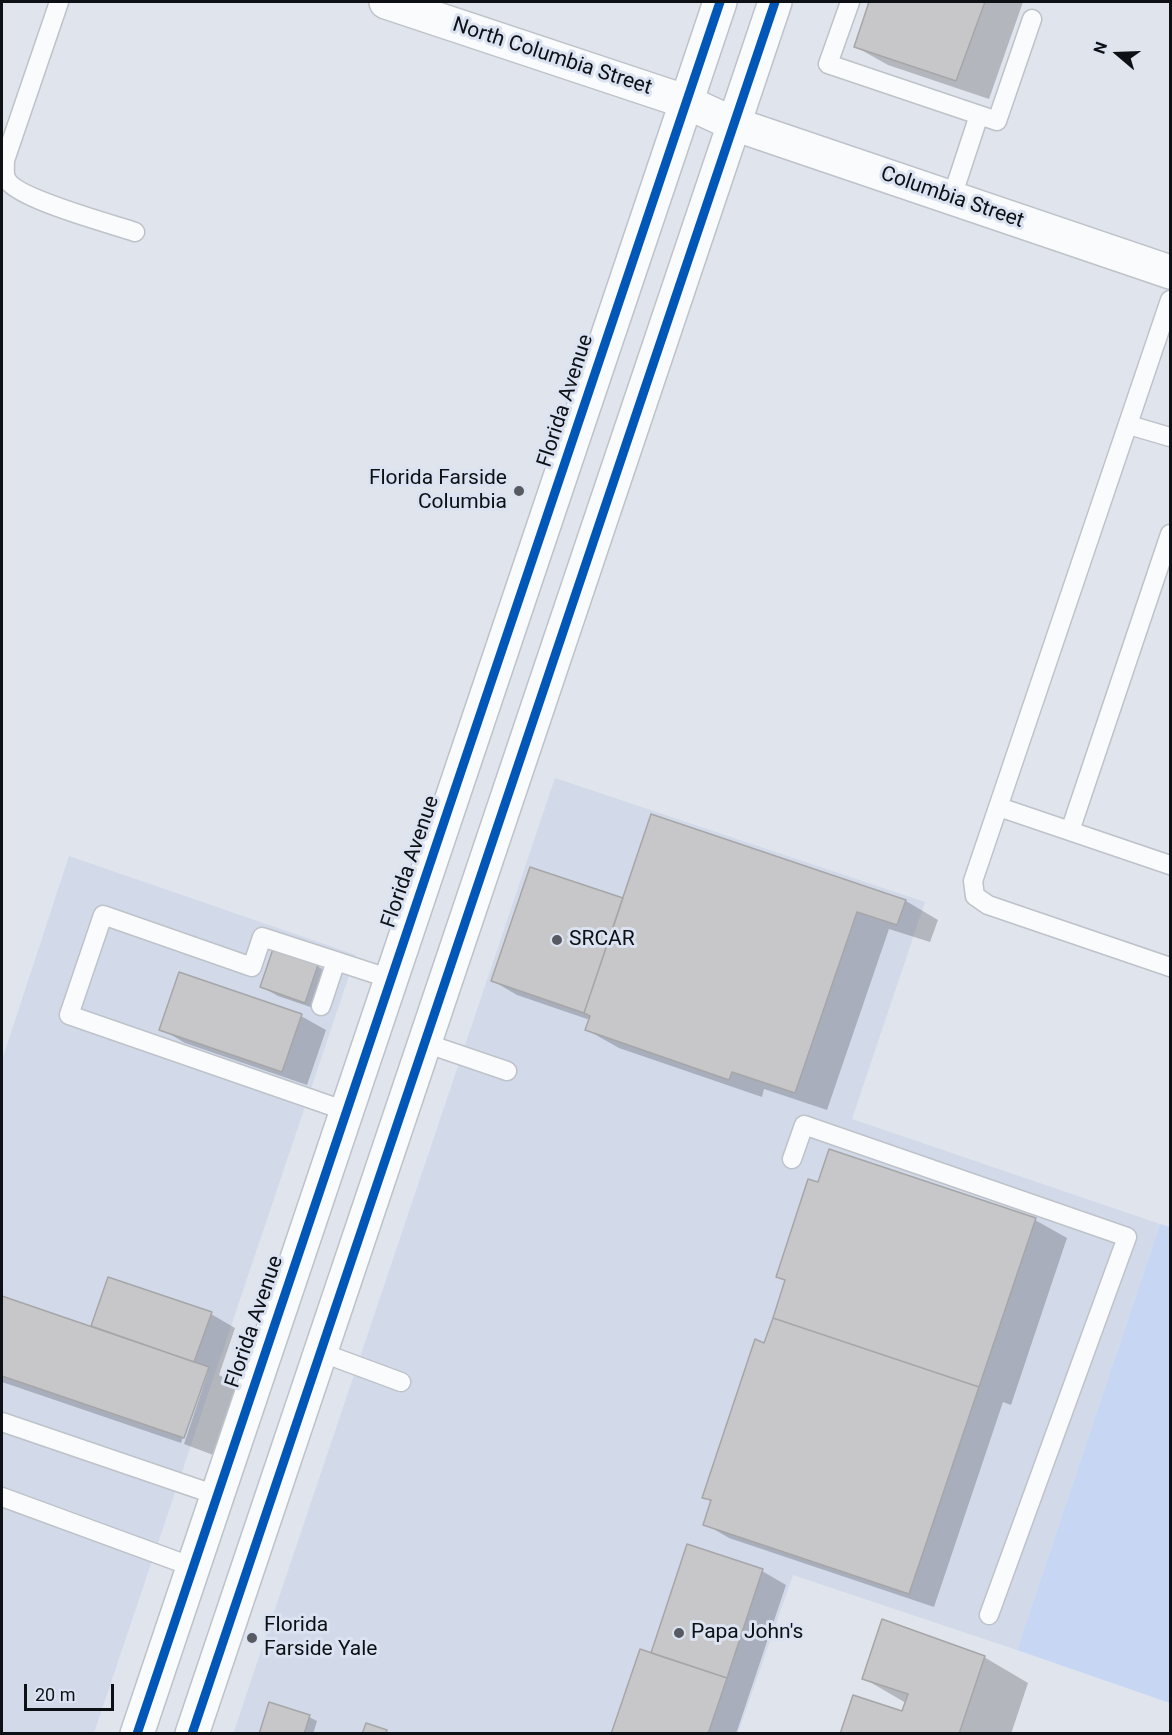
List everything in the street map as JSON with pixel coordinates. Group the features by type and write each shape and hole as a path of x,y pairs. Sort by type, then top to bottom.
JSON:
{"main road":[{"name":"North Columbia Street","path":"386,2 684,101 734,124"},
{"name":"Florida Avenue","path":"137,1734 684,101 720,2"},
{"path":"192,1734 775,2"},
{"name":"Columbia Street","path":"734,124 1170,272"}],"lane":[{"path":"59,2 5,160 6,179 12,186 39,200 135,232"},
{"path":"850,2 828,64 997,121 1032,19"},
{"path":"952,198 979,115"},
{"path":"1170,300 973,881 975,896 988,905 1170,967"},
{"path":"1129,425 1170,437"},
{"path":"1070,831 1170,534"},
{"path":"999,807 1170,865"},
{"path":"346,1111 69,1015 103,915 252,967 262,937 391,979"},
{"path":"321,1006 336,961"},
{"path":"424,1043 507,1071"},
{"path":"792,1159 804,1125 1127,1238 989,1615"},
{"path":"320,1352 401,1382"},
{"path":"2,1422 216,1495"},
{"path":"2,1497 193,1567"}],"shaded area":[{"path":"555,778 925,902 852,1119 1160,1224 1017,1650 793,1575 738,1733 233,1734"},
{"path":"69,856 356,955 94,1733 2,1734 2,1060"},
{"path":"1160,1224 1170,1227 1170,1703 1017,1650"}],"building":[{"path":"869,2 985,2 956,81 854,47"},
{"path":"651,814 906,900 897,925 857,912 795,1093 732,1072 729,1080 585,1030 590,1016 584,1013"},
{"name":"SRCAR","path":"530,867 623,898 584,1013 491,981"},
{"path":"273,949 318,965 305,1003 260,987"},
{"path":"179,972 302,1014 282,1072 159,1030"},
{"path":"829,1149 1036,1218 979,1387 773,1318 785,1280 776,1277 808,1179 818,1182"},
{"path":"108,1277 212,1312 194,1362 91,1326"},
{"path":"2,1296 209,1367 184,1438 2,1376"},
{"path":"773,1318 979,1387 909,1594 703,1525 711,1500 702,1498 755,1339 764,1343"},
{"path":"687,1544 763,1569 727,1678 651,1653"},
{"path":"882,1619 985,1656 959,1734 840,1734 853,1695 902,1711 908,1694 862,1679"},
{"path":"640,1649 727,1678 708,1734 611,1734"},
{"path":"269,1702 310,1715 304,1734 259,1734"},
{"path":"366,1723 387,1730 386,1734 362,1734"}],"cycle path":[{"path":"137,1734 720,2"},
{"path":"192,1734 775,2"}],"place":[{"name":"Florida Farside Columbia","path":"519,491"},
{"name":"SRCAR","path":"557,940"},
{"name":"Papa John's","path":"679,1633"},
{"name":"Florida Farside Yale","path":"252,1638"}]}
